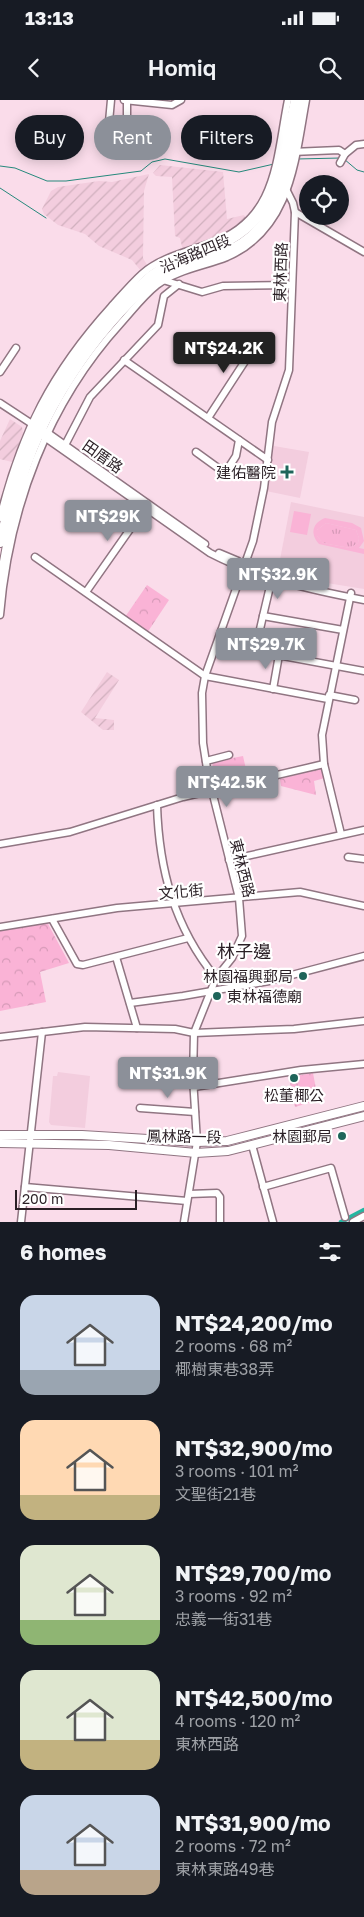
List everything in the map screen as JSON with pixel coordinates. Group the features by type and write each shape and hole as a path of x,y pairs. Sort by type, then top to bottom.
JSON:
{"main road":[{"name":"沿海路四段","path":"286,158 295,100"},
{"name":"沿海路四段","path":"286,158 300,100"},
{"path":"279,188 286,158"},
{"name":"沿海路四段","path":"39,430 88,342 160,268 198,251 226,243 248,230 265,210 279,188"},
{"name":"沿海路四段","path":"154,276 224,253 249,238 270,213 279,188"},
{"path":"0,543 1,521 39,430"},
{"path":"0,583 18,493 39,430"},
{"name":"鳳林路一段","path":"0,1135 82,1135 196,1142 227,1141 364,1106"},
{"name":"鳳林路一段","path":"0,1143 109,1145 196,1153 228,1150 252,1145 364,1116"}],"street":[{"path":"110,115 111,100"},
{"path":"124,100 172,105 182,100"},
{"path":"128,100 128,115"},
{"name":"沿海路四段","path":"286,158 288,100"},
{"name":"沿海路四段","path":"279,188 286,158 306,100"},
{"path":"341,162 345,154 356,146 364,144"},
{"path":"286,158 339,150 345,154"},
{"name":"東林西路","path":"194,1033 210,990 216,978 232,958 242,936 239,898 206,761 201,707 205,676 253,541 268,460 272,422 289,370 295,212 293,203 279,188"},
{"path":"295,212 364,252"},
{"path":"154,276 202,292 223,286 291,285"},
{"name":"沿海路四段","path":"39,430 98,348 149,292 154,276"},
{"path":"64,448 90,397 158,325 164,296 179,284"},
{"path":"208,418 251,352 256,340"},
{"path":"0,372 16,348"},
{"path":"124,360 268,460"},
{"name":"田厝路","path":"0,403 146,506 213,550 238,561 243,568 309,590 350,595 364,600"},
{"path":"0,615 0,604 16,520 39,430"},
{"path":"196,452 225,473 236,456 239,440"},
{"path":"86,592 146,506"},
{"path":"35,557 205,676 273,689 355,700"},
{"path":"255,651 272,578"},
{"path":"341,834 324,764 322,735 350,595"},
{"path":"264,616 343,630"},
{"path":"217,644 364,671"},
{"path":"273,689 279,656"},
{"path":"206,761 229,755"},
{"path":"0,844 70,832 157,805 324,764"},
{"path":"157,805 161,859 175,904 188,938 216,978"},
{"path":"229,860 364,830"},
{"path":"348,857 364,859"},
{"name":"文化街","path":"0,928 117,908 308,892 364,906"},
{"path":"52,919 77,964 83,966 188,938"},
{"path":"130,1003 269,981 364,956"},
{"path":"116,957 137,1028"},
{"path":"0,1037 85,1027 175,1029 194,1033 294,1029 364,1022"},
{"path":"21,1222 42,1032"},
{"path":"184,1222 196,1153 194,1033"},
{"path":"194,1087 301,1070 364,1064"},
{"path":"140,1108 195,1112"},
{"path":"252,1145 273,1222"},
{"path":"263,1187 331,1168 345,1217"},
{"path":"25,1187 188,1197 217,1194 220,1197 220,1222"},
{"path":"353,1222 364,1216"}],"shaded area":[{"path":"160,165 223,172 227,219 244,215 246,219 231,233 183,251 180,238 175,236 172,177 156,176 153,173"},
{"path":"149,174 144,191 143,258 147,265 141,271 132,260 99,246 85,234 58,225 44,214 42,209 51,191 58,187 99,181 112,182"},
{"path":"10,419 22,427 23,434 12,462 0,459 0,441"},
{"name":"建佑醫院","path":"274,446 309,452 300,498 266,491"},
{"path":"291,502 364,517 364,589 302,579 278,570"},
{"path":"107,672 119,680 95,718 114,720 114,730 103,730 81,712"},
{"path":"58,1072 90,1076 85,1128 51,1125 49,1122 53,1076 57,1076"}],"green space":[{"path":"294,511 311,514 307,535 290,532"},
{"path":"325,518 352,523 361,528 364,541 359,548 364,549 364,554 319,544 314,536 314,529","holes":["326,523 356,530 359,538 358,543 350,548 323,543 317,536 317,530"]},
{"path":"326,523 356,530 359,538 358,543 350,548 323,543 317,536 317,530"},
{"path":"147,585 169,600 147,633 125,617"},
{"path":"243,756 248,778 216,787 212,762"},
{"path":"323,768 325,778 314,781 316,795 281,786 280,779"},
{"path":"47,922 69,963 40,972 46,1002 0,1011 0,929"},
{"path":"313,1073 318,1100 295,1107 289,1077"}],"waterway":[{"path":"297,159 341,158"},
{"path":"0,166 15,168 47,181 66,181 141,171 152,162 165,159 239,172 274,164"},
{"path":"344,159 357,170 364,172"},
{"path":"0,188 46,218"},
{"path":"341,1222 364,1210"}],"place":[{"name":"建佑醫院","path":"287,472"},
{"name":"林園福興郵局","path":"303,976"},
{"name":"東林福德廟","path":"217,996"},
{"name":"松董椰公","path":"294,1078"},
{"name":"林園郵局","path":"342,1136"}],"district":[{"name":"林子邊","path":"244,951"}]}
